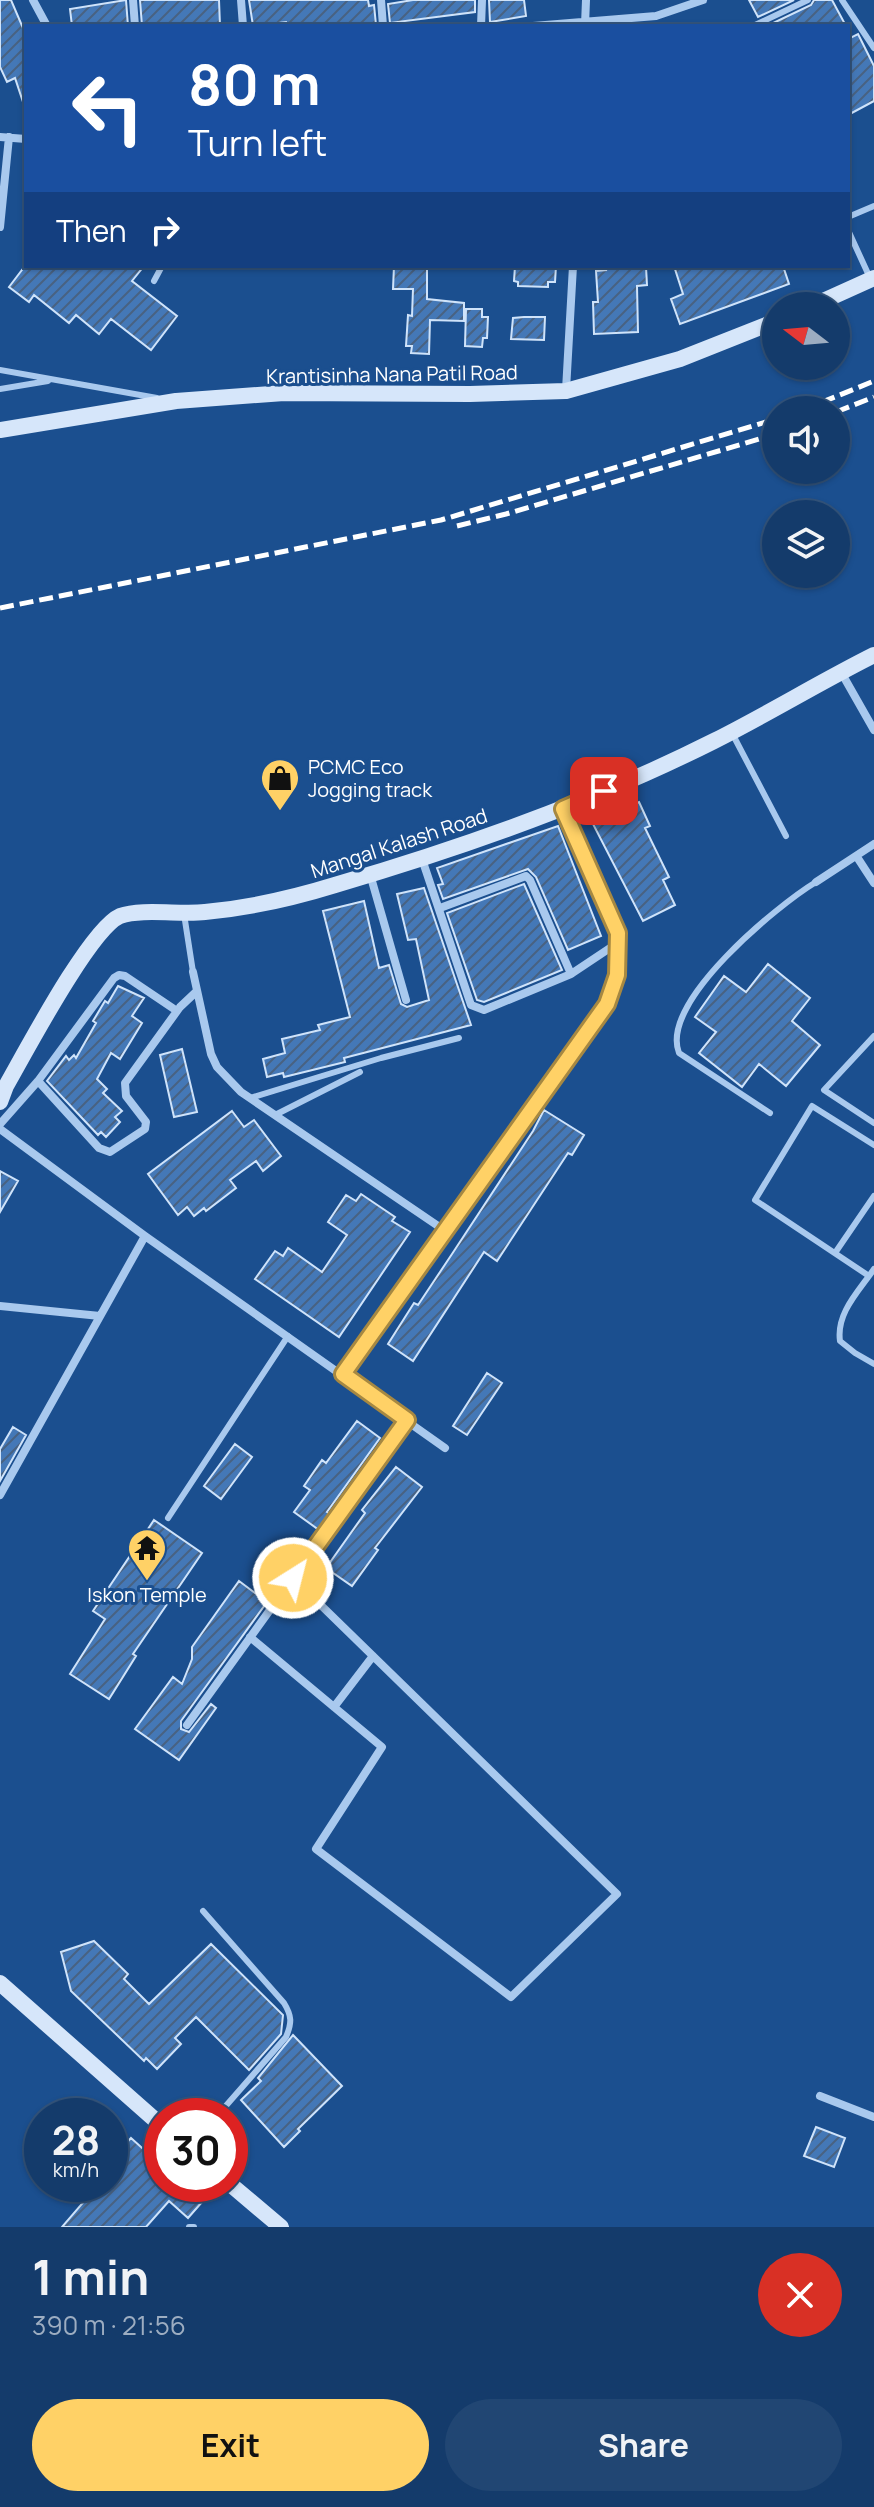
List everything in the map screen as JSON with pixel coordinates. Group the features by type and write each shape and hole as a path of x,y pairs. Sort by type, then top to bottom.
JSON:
{"street":[{"path":"33,0 46,24"},
{"path":"133,0 135,24"},
{"path":"241,0 243,24"},
{"path":"381,0 383,24"},
{"path":"481,24 482,0"},
{"path":"586,0 585,24 656,16 703,0"},
{"path":"0,227 4,137 24,139"},
{"path":"566,391 573,268"},
{"path":"843,292 872,279"},
{"name":"Krantisinha Nana Patil Road","path":"0,430 176,401 284,393 566,391 680,359 762,327"},
{"name":"Mangal Kalash Road","path":"0,1101 72,974 110,923 120,916 133,913 184,914 274,901 422,859 563,809 732,732 874,655"},
{"path":"841,672 874,730"},
{"path":"343,1374 607,1004 617,975 618,933 563,809"},
{"path":"816,882 874,844"},
{"path":"857,857 874,883"},
{"path":"422,859 471,1005 475,1008 484,1010 571,974 619,942"},
{"path":"370,874 406,1000"},
{"path":"440,908 526,876 571,974"},
{"path":"193,972 211,1054 217,1067 250,1098 444,1230"},
{"path":"177,1011 119,975 114,978 0,1127 145,1236 445,1448"},
{"path":"38,1081 99,1148 110,1152 145,1129 146,1122 126,1096 125,1083 177,1011 197,991"},
{"path":"0,1495 145,1236"},
{"path":"0,1306 100,1316"},
{"path":"187,1725 407,1420"},
{"path":"250,1637 382,1747 316,1849 511,1997 617,1894 293,1578"},
{"path":"334,1707 373,1656"},
{"path":"1,1986 144,2110"},
{"path":"820,2096 874,2117"},
{"path":"248,2199 281,2227"}],"lane":[{"path":"757,24 808,0"},
{"path":"842,0 874,48"},
{"path":"850,216 874,206"},
{"path":"850,234 872,279"},
{"path":"154,281 161,268"},
{"path":"0,370 176,401"},
{"path":"0,389 55,380"},
{"path":"732,732 786,836"},
{"path":"770,1113 679,1053 677,1033 683,1017 718,965 778,908 816,882"},
{"path":"184,914 193,972"},
{"path":"874,1036 824,1090 874,1123"},
{"path":"250,1098 459,1038"},
{"path":"275,1115 360,1072"},
{"path":"874,1145 812,1106 755,1200 835,1253 872,1273 848,1305 839,1330 840,1341 874,1364"},
{"path":"835,1253 874,1196"},
{"path":"168,1518 288,1336"},
{"path":"203,1911 284,2003 291,2015 291,2026 286,2037 233,2098"}],"building":[{"path":"0,0 11,0 24,30 24,102 15,78 7,82 0,67"},
{"path":"126,0 128,24 72,24 70,9"},
{"path":"140,0 219,0 220,24 142,24"},
{"path":"249,0 368,0 369,6 374,5 376,24 286,22 253,24"},
{"path":"413,0 475,0 475,12 390,23 388,4"},
{"path":"489,0 524,0 526,16 490,22"},
{"path":"749,0 794,0 758,17"},
{"path":"814,0 832,0 845,24 771,24 811,5"},
{"path":"858,34 874,66 874,101 850,114 850,38"},
{"path":"24,267 142,268 132,281 177,316 151,350 111,319 99,334 76,315 69,323 34,295 29,302 9,287"},
{"path":"394,268 427,268 427,299 464,303 464,321 430,320 429,354 411,353 412,346 406,346 413,289 393,289"},
{"path":"515,268 556,268 555,282 548,282 548,287 518,286 518,282 514,281"},
{"path":"646,268 647,285 637,286 638,332 594,334 593,302 598,302 596,271"},
{"path":"675,268 784,268 789,284 680,324 671,299 683,294"},
{"path":"466,309 482,309 482,317 488,317 487,338 483,338 482,347 465,346"},
{"path":"545,317 544,340 511,339 513,318"},
{"path":"639,802 650,826 645,828 669,877 663,880 675,905 643,921 593,824"},
{"path":"558,826 601,936 568,950 536,877 528,869 443,899 438,885 443,884 437,868"},
{"path":"524,884 562,970 484,1002 477,1000 447,913"},
{"path":"424,888 471,1025 344,1058 345,1062 284,1077 283,1073 267,1077 263,1059 285,1053 282,1039 320,1030 318,1025 350,1017 323,911 364,901 379,968 389,965 401,1004 407,1007 429,1000 416,939 408,940 397,894"},
{"path":"768,964 810,998 792,1021 820,1045 786,1086 759,1064 742,1087 699,1053 716,1032 695,1017 724,976 746,992"},
{"path":"118,986 144,998 132,1016 142,1023 120,1059 111,1053 97,1079 107,1089 103,1093 122,1111 115,1117 120,1122 106,1137 101,1132 98,1135 47,1081 66,1056 69,1060 74,1055 76,1058 96,1023 93,1021"},
{"path":"182,1049 197,1112 174,1117 160,1055"},
{"path":"544,1110 584,1135 572,1155 568,1153 497,1261 484,1252 413,1361 388,1344 414,1303 418,1305 452,1254"},
{"path":"232,1111 244,1127 254,1120 281,1156 263,1171 256,1161 230,1180 236,1188 206,1211 204,1208 194,1216 187,1207 178,1215 148,1174"},
{"path":"0,1171 18,1181 0,1212"},
{"path":"361,1194 395,1217 392,1221 410,1232 339,1337 255,1279 275,1251 283,1256 288,1248 322,1272 347,1235 328,1222 346,1195 356,1201"},
{"path":"487,1373 502,1383 467,1435 453,1426"},
{"path":"357,1421 380,1438 327,1512 330,1514 319,1530 294,1512 310,1490 304,1486 322,1460 326,1463"},
{"path":"13,1427 26,1435 0,1481 0,1449"},
{"path":"235,1444 252,1457 221,1499 204,1486"},
{"path":"396,1467 422,1487 375,1548 378,1550 352,1586 326,1568 365,1513 362,1510"},
{"name":"Iskon Temple","path":"154,1520 202,1553 133,1654 136,1656 109,1699 70,1674 105,1619 93,1611"},
{"path":"239,1581 267,1602 181,1721 181,1729 189,1732 211,1704 216,1708 179,1760 135,1729 173,1677 182,1684 192,1659 192,1647"},
{"path":"94,1941 128,1974 124,1979 149,2004 211,1944 283,2015 281,2034 249,2070 196,2017 175,2038 181,2044 157,2069 146,2058 144,2061 71,1991 61,1952"},
{"path":"293,2035 342,2086 284,2147 248,2108 248,2098 243,2098 261,2081 258,2078"},
{"path":"816,2127 845,2138 834,2167 804,2156"},
{"path":"131,2138 144,2150 144,2202 168,2202 146,2227 62,2227 84,2202 128,2202 128,2141"},
{"path":"170,2202 202,2202 188,2218"}],"railway":[{"path":"837,396 874,381"},
{"path":"850,406 874,397"},
{"path":"0,608 441,520 762,423"},
{"path":"457,526 762,438"}],"place":[{"name":"PCMC Eco Jogging track","path":"280,812"},
{"name":"Iskon Temple","path":"147,1582"}],"route":[{"path":"293,1578 407,1420 343,1374 607,1004 617,975 618,933 563,809 604,791"}]}
